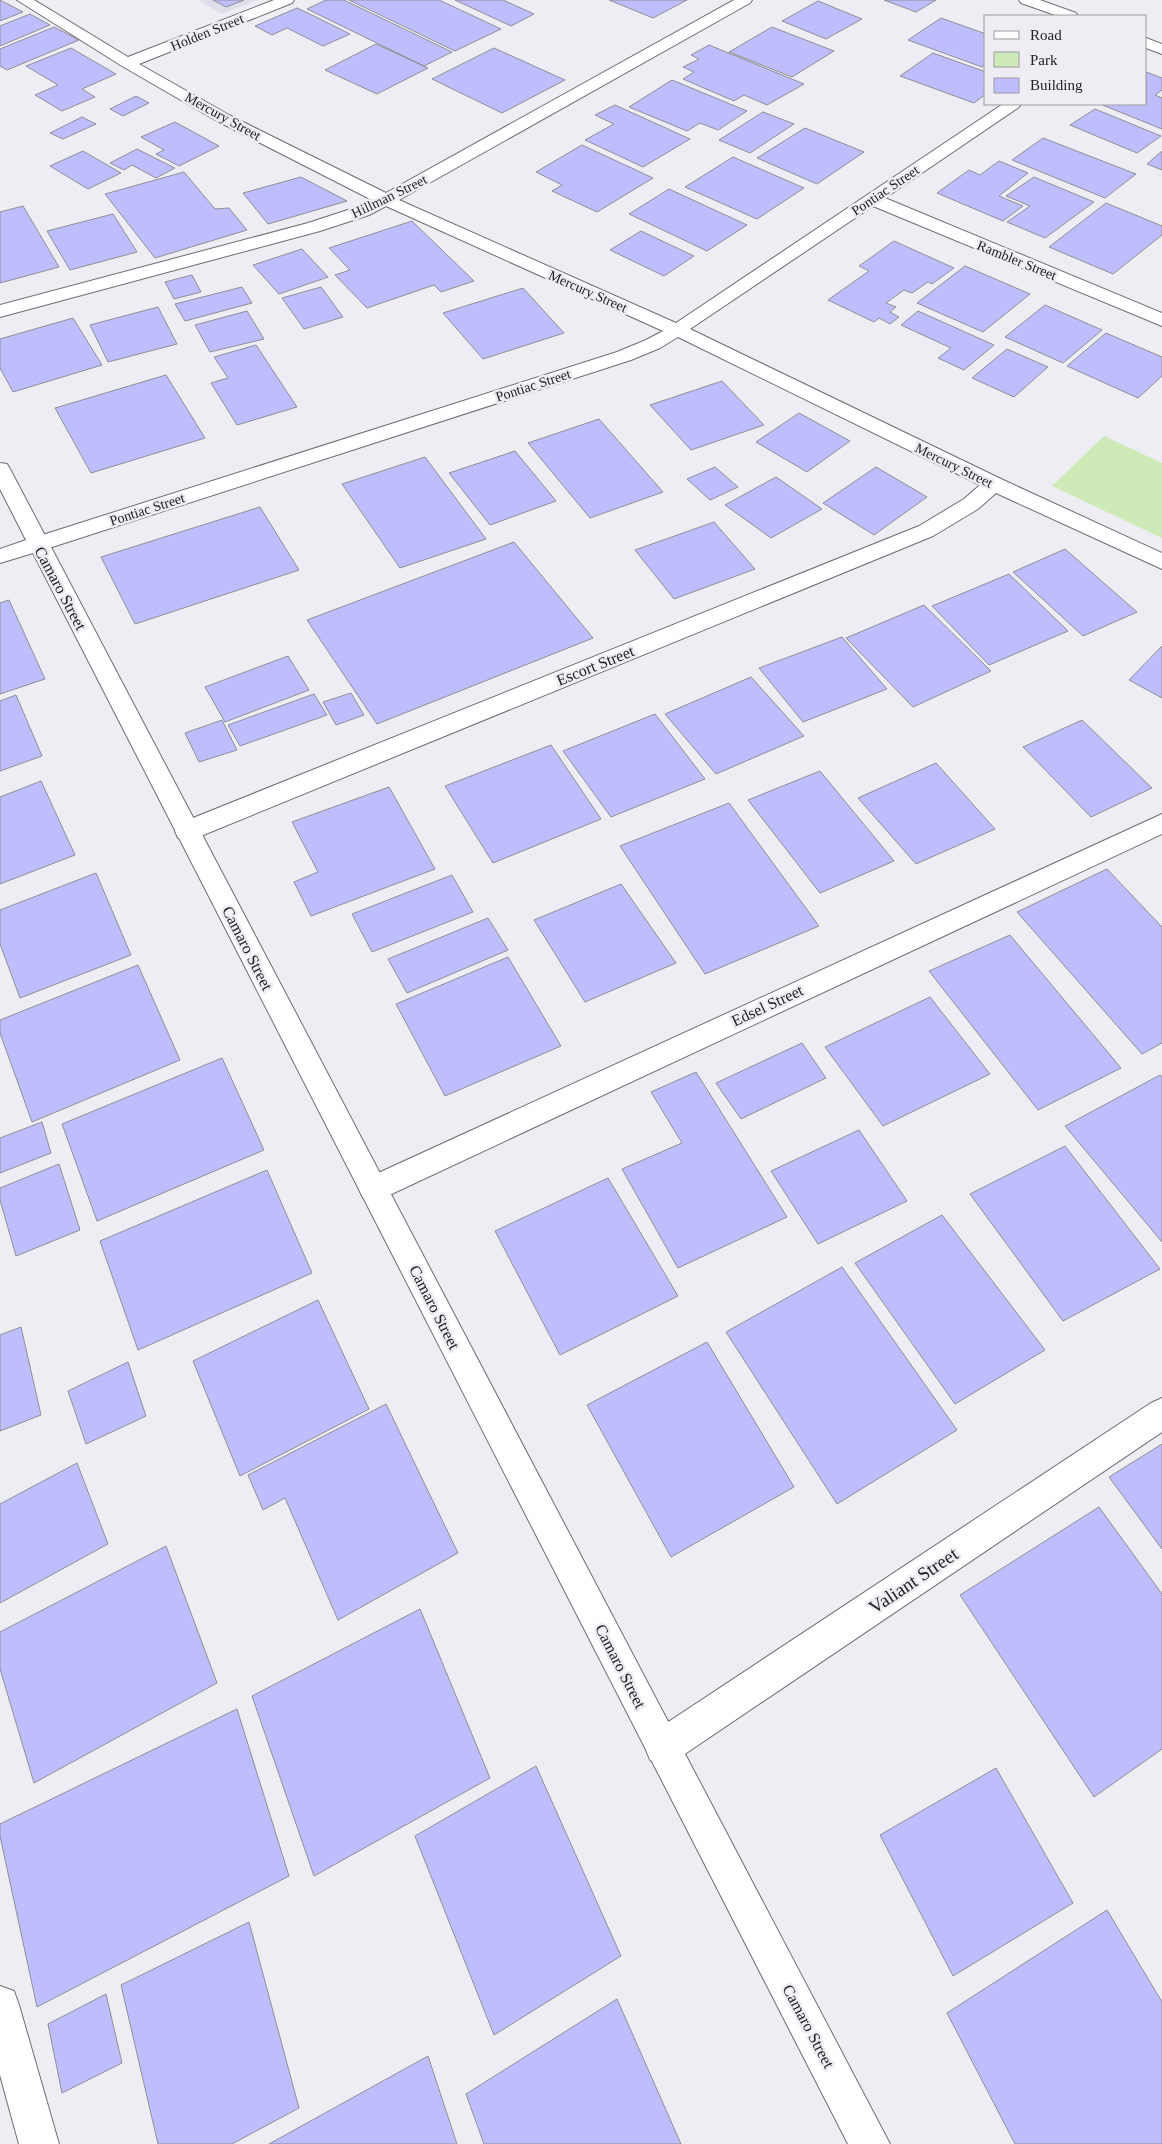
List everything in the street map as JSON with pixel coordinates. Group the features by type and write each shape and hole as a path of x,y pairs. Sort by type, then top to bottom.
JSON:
{"street":[{"name":"Mercury Street","path":"24,0 127,63 223,118 386,200 677,330 994,484 1162,562"},
{"name":"Holden Street","path":"127,63 287,0"},
{"name":"Hillman Street","path":"0,311 314,227 363,211 746,0"},
{"path":"1026,0 1068,15"},
{"path":"1147,43 1162,49"},
{"name":"Pontiac Street","path":"0,556 624,356 653,344 677,330 1012,105"},
{"name":"Rambler Street","path":"872,199 1162,320"},
{"name":"Camaro Street","path":"0,470 870,2144"},
{"name":"Escort Street","path":"187,831 926,531 971,504 994,484"},
{"name":"Edsel Street","path":"373,1189 1162,823"},
{"name":"Valiant Street","path":"663,1747 1162,1414"},
{"path":"0,2005 39,2144"}],"shaded area":[{"path":"198,0 257,0 222,14"}],"green space":[{"path":"1104,436 1162,463 1162,538 1052,486"}],"building":[{"path":"0,0 23,12 0,21"},
{"path":"213,0 244,0 226,7"},
{"path":"326,0 344,0 452,52 424,66 307,9"},
{"path":"349,0 439,0 501,29 455,51"},
{"path":"455,0 503,0 534,14 511,26"},
{"path":"609,0 687,0 653,18"},
{"path":"884,0 936,0 916,12"},
{"path":"818,1 862,19 826,39 782,21"},
{"path":"297,8 350,34 323,46 287,28 272,35 255,26"},
{"path":"30,14 50,25 0,46 0,26"},
{"path":"941,18 984,33 984,66 982,67 908,40"},
{"path":"54,27 79,40 7,70 0,66 0,49"},
{"path":"772,27 834,51 792,77 729,52"},
{"path":"376,44 428,68 377,94 325,70"},
{"path":"709,45 804,84 767,105 744,95 734,101 683,79 694,72 683,67 699,59 691,55"},
{"path":"71,48 116,74 82,89 95,97 62,111 35,95 58,85 26,66"},
{"path":"494,48 565,80 502,113 432,79"},
{"path":"933,53 984,71 984,96 974,103 900,76"},
{"path":"1147,72 1162,78 1162,90 1155,95 1162,98 1162,129 1102,105 1147,105"},
{"path":"672,80 747,111 718,130 700,123 687,131 629,107"},
{"path":"136,96 149,103 123,116 110,109"},
{"path":"615,105 690,139 643,167 585,140 614,124 595,115"},
{"path":"1095,109 1161,136 1137,153 1070,125"},
{"path":"763,112 794,124 750,153 719,140"},
{"path":"82,117 96,124 63,139 50,133"},
{"path":"175,122 219,146 179,166 156,154 164,150 141,137"},
{"path":"805,128 864,152 817,184 757,158"},
{"path":"1043,138 1136,174 1105,198 1012,160"},
{"path":"582,145 653,178 597,212 552,191 562,185 536,172"},
{"path":"137,149 175,168 156,178 132,165 124,170 110,163"},
{"path":"83,151 121,173 88,189 50,166"},
{"path":"1162,151 1162,170 1147,164"},
{"path":"733,157 804,188 757,219 685,187"},
{"path":"999,161 1028,173 999,196 1023,206 1003,221 937,193 969,170 980,175"},
{"path":"184,172 215,209 229,208 247,230 155,258 105,194"},
{"path":"301,177 347,201 268,224 243,193"},
{"path":"1034,177 1094,202 1045,238 1007,222 1030,206 1006,196"},
{"path":"669,189 747,225 707,251 629,214"},
{"path":"1106,203 1162,226 1162,235 1113,274 1049,247"},
{"path":"23,206 59,267 0,283 0,212"},
{"path":"113,214 137,252 70,270 47,231"},
{"path":"412,221 474,281 441,292 434,285 367,308 335,275 350,270 329,248"},
{"path":"641,231 694,256 664,276 610,250"},
{"path":"894,241 954,268 932,284 928,282 912,293 904,290 886,303 896,307 890,312 899,317 890,324 879,318 874,322 828,300 869,271 859,266"},
{"path":"302,249 328,277 279,294 253,265"},
{"path":"965,266 1030,294 983,332 917,303"},
{"path":"192,275 201,292 174,299 165,282"},
{"path":"242,287 252,303 185,321 175,304"},
{"path":"321,287 343,317 304,329 282,298"},
{"path":"523,288 564,333 483,359 443,313"},
{"path":"1045,305 1102,330 1063,363 1005,337"},
{"path":"158,307 177,344 108,362 90,325"},
{"path":"247,311 264,339 210,352 195,325"},
{"path":"918,311 994,345 964,370 938,358 951,348 901,325"},
{"path":"73,318 102,365 13,392 0,368 0,339"},
{"path":"1106,333 1162,357 1162,376 1138,398 1067,366"},
{"path":"256,345 297,407 237,425 211,383 228,378 214,357"},
{"path":"1007,349 1048,367 1014,397 972,378"},
{"path":"166,375 205,438 91,473 55,408"},
{"path":"722,381 764,425 691,450 650,405"},
{"path":"799,413 850,441 807,472 756,442"},
{"path":"599,419 663,492 590,518 528,443"},
{"path":"515,451 556,501 490,525 449,473"},
{"path":"425,457 486,539 400,568 342,484"},
{"path":"715,467 738,487 710,500 687,479"},
{"path":"876,467 927,497 874,535 823,503"},
{"path":"776,477 822,509 771,538 725,505"},
{"path":"260,507 299,570 135,624 101,557"},
{"path":"714,522 755,569 674,599 635,550"},
{"path":"514,542 593,638 377,724 307,620"},
{"path":"1065,549 1137,612 1083,636 1013,572"},
{"path":"1009,574 1068,631 989,665 932,606"},
{"path":"9,600 45,679 0,694 0,603"},
{"path":"924,605 991,671 913,707 846,638"},
{"path":"842,637 887,689 803,722 759,668"},
{"path":"1162,646 1162,698 1129,680"},
{"path":"288,656 309,690 225,722 205,687"},
{"path":"751,677 804,736 716,774 665,714"},
{"path":"351,693 364,715 336,725 323,702"},
{"path":"314,694 327,715 240,746 228,725"},
{"path":"16,695 42,756 0,771 0,701"},
{"path":"655,714 705,779 611,817 563,751"},
{"path":"222,720 237,750 199,762 185,733"},
{"path":"1082,720 1152,788 1091,817 1023,747"},
{"path":"551,745 601,819 493,863 445,786"},
{"path":"936,763 995,829 916,864 858,798"},
{"path":"820,771 894,861 820,893 748,800"},
{"path":"41,781 75,855 0,884 0,797"},
{"path":"389,787 435,869 311,916 294,882 318,872 292,822"},
{"path":"729,803 819,926 705,974 620,846"},
{"path":"1107,869 1162,927 1162,1043 1142,1054 1017,912"},
{"path":"96,873 131,955 20,998 0,944 0,910"},
{"path":"452,875 473,912 372,952 352,914"},
{"path":"621,884 676,963 585,1002 534,920"},
{"path":"488,918 508,950 407,993 388,959"},
{"path":"1010,935 1121,1068 1038,1110 929,971"},
{"path":"508,957 561,1046 445,1096 396,1004"},
{"path":"138,965 180,1060 32,1122 0,1033 0,1020"},
{"path":"930,997 990,1074 883,1126 825,1047"},
{"path":"802,1043 826,1078 741,1119 716,1083"},
{"path":"222,1058 264,1150 97,1221 62,1124"},
{"path":"696,1072 787,1217 678,1268 622,1169 682,1143 651,1092"},
{"path":"1160,1075 1162,1077 1162,1242 1065,1126"},
{"path":"42,1122 51,1153 0,1173 0,1138"},
{"path":"859,1130 907,1201 818,1244 771,1171"},
{"path":"1065,1146 1160,1269 1063,1321 970,1194"},
{"path":"59,1164 80,1230 16,1256 0,1200 0,1188"},
{"path":"267,1170 312,1273 138,1350 100,1241"},
{"path":"608,1178 678,1296 560,1355 495,1231"},
{"path":"942,1215 1045,1350 955,1404 855,1263"},
{"path":"842,1267 957,1430 837,1504 726,1332"},
{"path":"318,1300 369,1409 240,1476 193,1361"},
{"path":"21,1327 41,1415 0,1431 0,1335"},
{"path":"707,1342 794,1487 671,1557 587,1405"},
{"path":"128,1362 146,1416 86,1444 68,1391"},
{"path":"386,1404 458,1553 338,1620 285,1498 263,1510 248,1475"},
{"path":"1162,1444 1162,1549 1109,1477"},
{"path":"77,1463 108,1544 0,1603 0,1504"},
{"path":"1099,1507 1162,1594 1162,1749 1094,1797 960,1595"},
{"path":"166,1546 217,1683 34,1783 0,1669 0,1632"},
{"path":"420,1609 490,1778 314,1876 252,1696"},
{"path":"237,1709 289,1876 37,2007 0,1836 0,1824"},
{"path":"536,1766 621,1956 494,2035 415,1836"},
{"path":"996,1768 1073,1903 953,1976 880,1835"},
{"path":"1107,1910 1162,2002 1162,2144 1015,2144 947,2013"},
{"path":"249,1922 299,2108 232,2144 158,2144 121,1985"},
{"path":"106,1994 122,2063 62,2093 48,2024"},
{"path":"617,1999 681,2144 484,2144 466,2094"},
{"path":"428,2056 457,2144 269,2144"}]}
